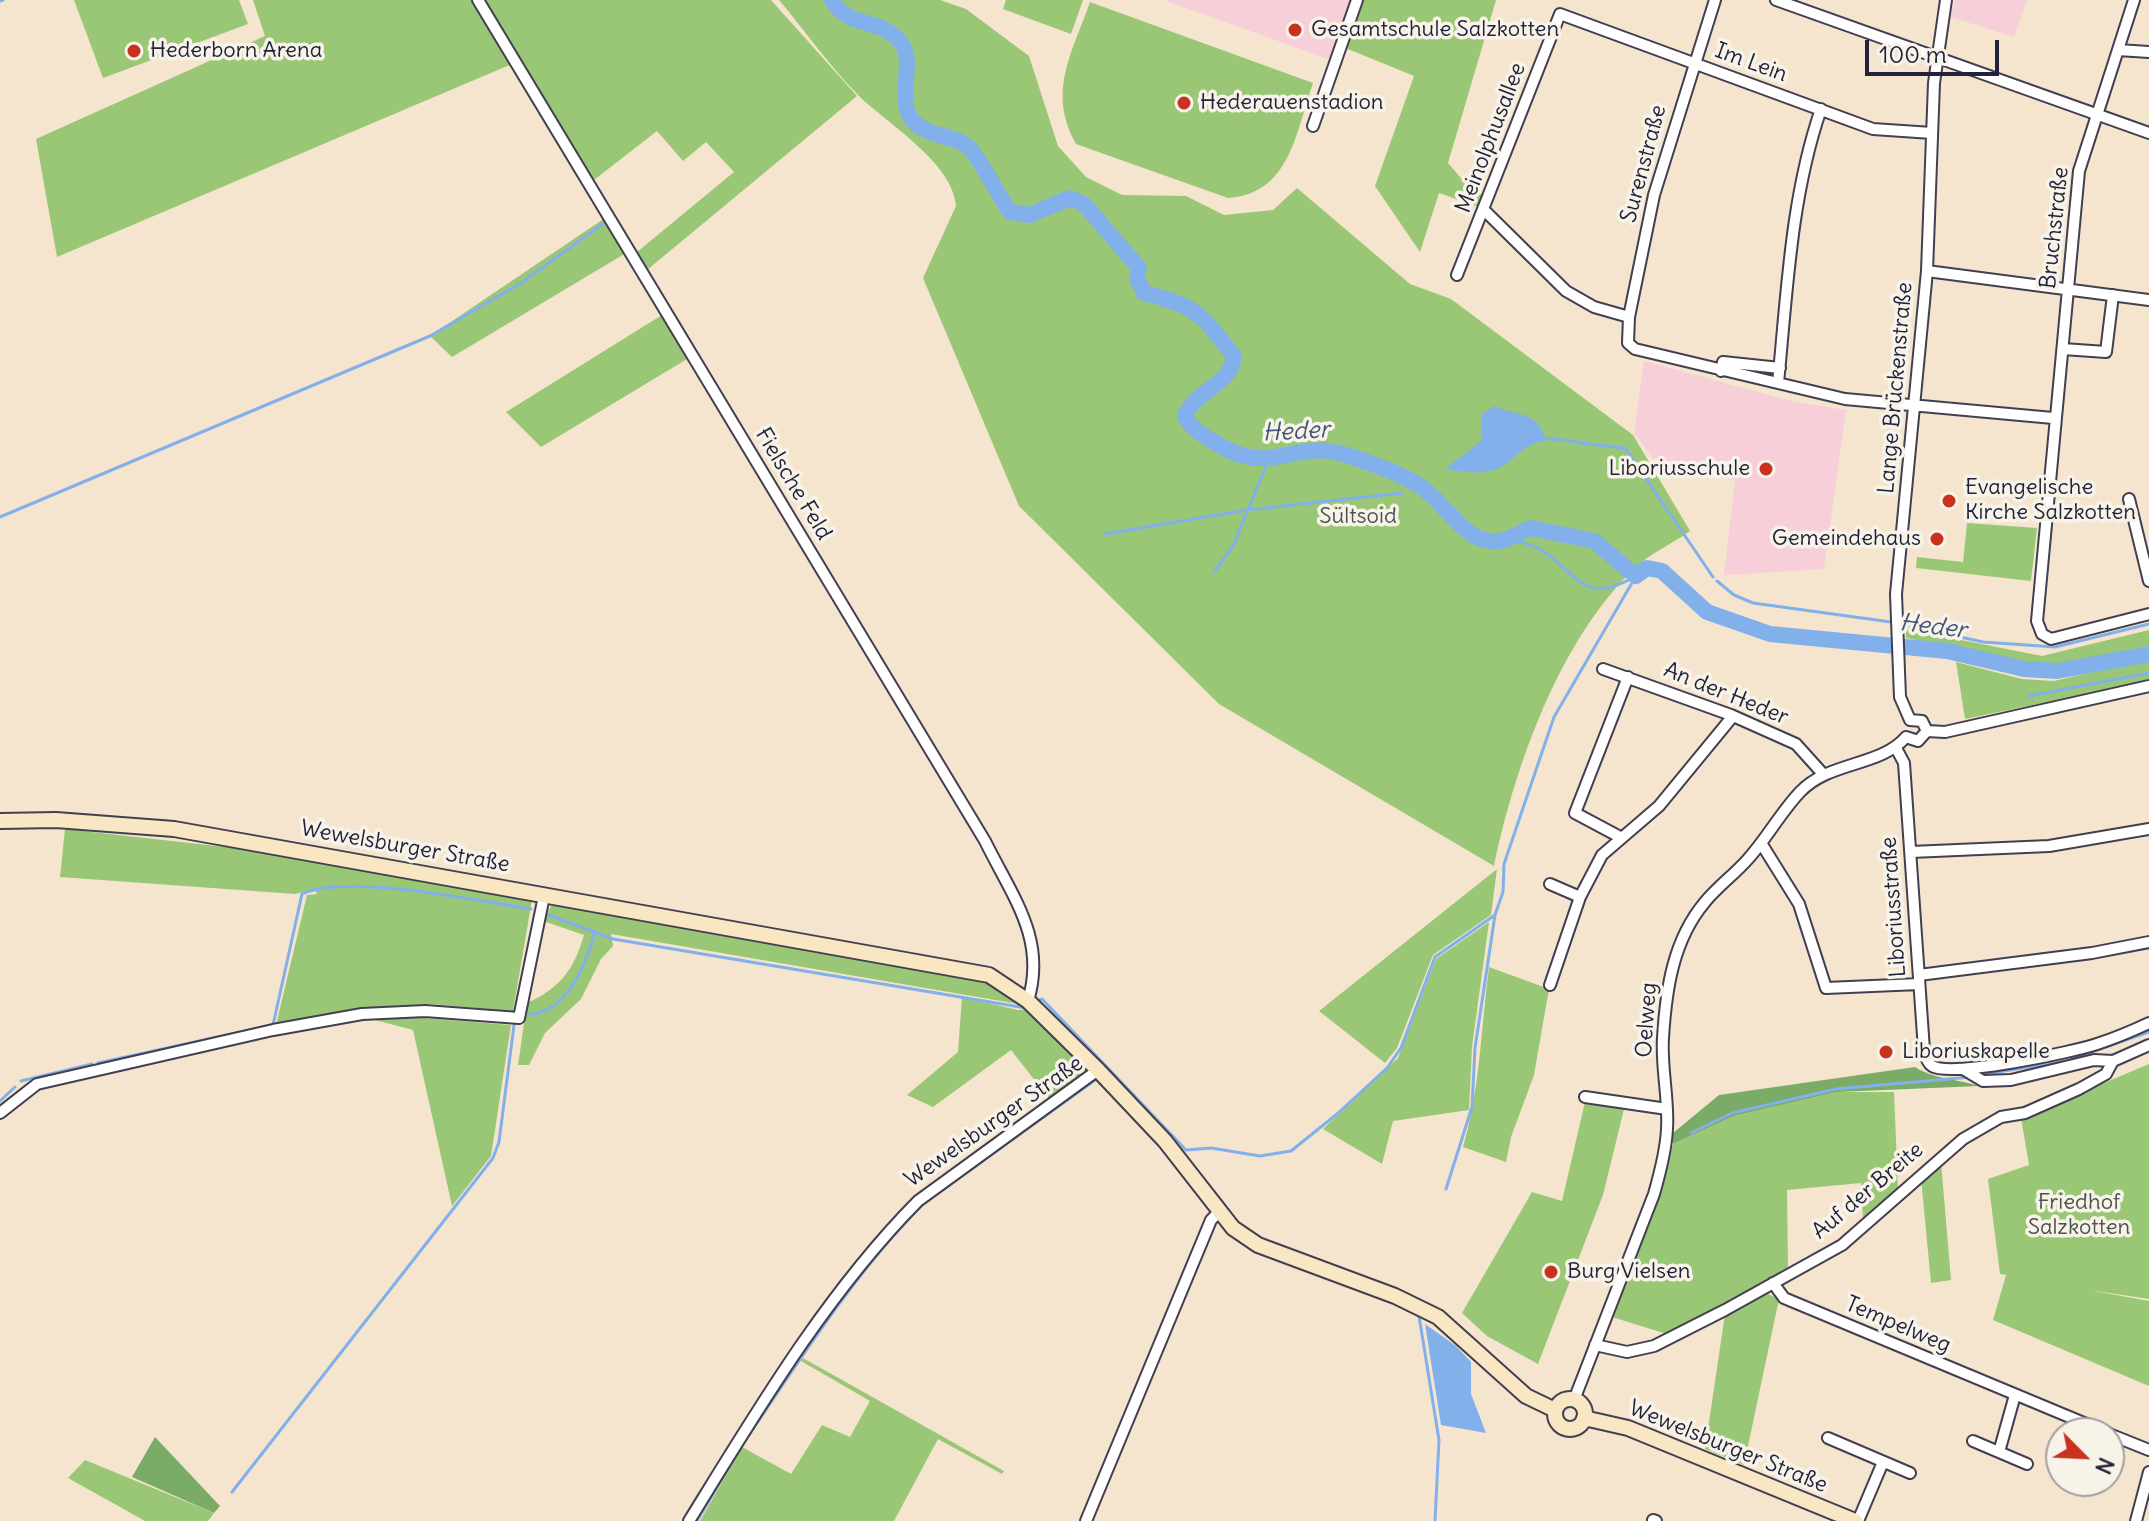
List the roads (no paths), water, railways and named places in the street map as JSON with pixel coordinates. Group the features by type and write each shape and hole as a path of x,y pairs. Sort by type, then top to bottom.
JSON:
{"main road":[{"name":"Wewelsburger Straße","path":"0,821 56,820 174,829 989,975 1028,1001 1098,1070 1165,1141 1233,1228 1258,1245 1395,1296 1438,1317 1526,1396 1555,1410"},
{"path":"1574,1400 1582,1405 1584,1418 1576,1428 1564,1428 1558,1424 1555,1410 1560,1403 1574,1400"},
{"name":"Wewelsburger Straße","path":"1584,1418 1628,1428 1856,1521"}],"street":[{"name":"Fielsche Feld","path":"478,0 985,841 1027,926 1035,952 1036,969 1028,1001"},
{"path":"1313,126 1357,0"},
{"name":"Surenstraße","path":"1715,0 1654,195 1629,317 1628,343 1635,349 1721,371"},
{"path":"1776,0 2149,133"},
{"name":"Lange Brückenstraße","path":"1910,720 1900,697 1896,594 1916,407 1927,271 1937,58 1946,0"},
{"name":"Bruchstraße","path":"2134,0 2079,171 2063,349 2053,418 2037,621 2042,634 2051,639 2149,614"},
{"name":"Im Lein","path":"1560,14 1873,129 1932,133"},
{"name":"Meinolphusallee","path":"1457,275 1560,14"},
{"path":"2118,50 2149,52"},
{"path":"1778,383 1797,207 1809,144 1821,109"},
{"path":"1484,210 1566,291 1594,307 1629,317"},
{"path":"1927,271 2149,300"},
{"path":"2063,349 2106,352 2113,295"},
{"path":"1780,368 1723,362 1721,371 1845,399 2053,418"},
{"path":"2129,499 2149,581"},
{"name":"An der Heder","path":"1603,669 1733,716 1796,744 1823,774"},
{"path":"1620,837 1575,813 1628,677"},
{"path":"1927,731 1945,732 2149,686"},
{"path":"1550,985 1580,897 1602,855 1620,837 1640,826 1659,806 1733,716"},
{"path":"1910,720 1922,721 1927,731 1918,741 1906,737 1904,727 1910,720"},
{"name":"Oelweg","path":"1574,1400 1654,1194 1663,1160 1667,1109 1663,1041 1667,992 1677,951 1705,902 1761,843 1803,789 1823,774 1896,748 1906,737"},
{"name":"Liboriusstraße","path":"1896,748 1904,763 1924,1050 1928,1064 1935,1068 1965,1070"},
{"path":"1911,852 2049,846 2149,829"},
{"path":"1761,843 1799,904 1826,988 1919,980 2149,942"},
{"path":"1550,884 1580,897"},
{"path":"0,1113 37,1084 333,1018 394,1011 519,1018 544,896"},
{"path":"1965,1070 2095,1045 2149,1023"},
{"path":"1965,1070 1983,1081 2011,1080 2094,1060 2113,1061 2149,1045"},
{"name":"Auf der Breite","path":"1595,1345 1627,1352 1654,1346 1773,1283 1842,1245 1963,1139 2001,1117 2025,1113 2079,1089 2106,1074 2113,1061"},
{"name":"Wewelsburger Straße","path":"689,1521 739,1440 832,1304 902,1218 918,1201 1098,1070"},
{"path":"1585,1097 1667,1109"},
{"path":"1086,1521 1211,1220 1219,1212"},
{"name":"Tempelweg","path":"1773,1283 1784,1298 2069,1417"},
{"path":"1999,1452 2015,1395"},
{"name":"Wewelsburger Straße","path":"1828,1438 1910,1473"},
{"name":"Tempelweg","path":"2125,1440 2149,1450"},
{"path":"1973,1441 2027,1464"},
{"name":"Wewelsburger Straße","path":"1856,1521 1883,1462"},
{"path":"2136,1521 2149,1472"}],"water":[{"path":"1494,406 1533,419 1543,431 1545,441 1529,446 1493,470 1445,469 1481,441 1482,414"},
{"path":"1425,1324 1456,1346 1471,1362 1471,1394 1486,1433 1441,1425"}],"waterway":[{"name":"Heder","path":"832,0 846,15 882,28 899,40 907,58 905,99 911,118 929,132 966,145 1010,212 1029,215 1070,198 1084,204 1139,268 1137,278 1144,293 1176,302 1196,314 1213,330 1234,356 1231,366 1220,381 1196,400 1185,416 1196,430 1232,452 1266,458 1327,451 1365,461 1420,486 1476,537 1498,541 1531,528 1594,541 1636,576 1647,568 1662,571 1707,612 1770,634 1947,651 2024,669 2057,671 2149,654"},
{"path":"0,517 430,336 521,283 604,223"},
{"path":"1545,438 1577,442"},
{"path":"1580,443 1625,448 1713,577"},
{"path":"1214,572 1233,546 1269,459"},
{"path":"1105,534 1247,510 1402,493"},
{"name":"Heder","path":"1513,540 1543,551 1583,584 1593,588 1604,589 1634,577"},
{"path":"1037,1001 1042,999 1186,1150 1211,1148 1260,1156 1291,1151 1387,1068 1401,1048 1435,957 1495,915 1503,892 1504,864 1554,717 1636,576"},
{"path":"1717,581 1734,595 1753,603 1891,622"},
{"path":"1905,625 1983,642 2055,647 2149,624"},
{"path":"2029,696 2149,673"},
{"path":"98,1063 273,1025 302,894 324,888 381,887 531,909"},
{"path":"549,915 613,939 1026,1008"},
{"path":"1446,1189 1472,1107 1475,1048 1495,915"},
{"path":"530,1014 555,1005 565,995 581,970 595,931"},
{"path":"232,1492 493,1158 499,1142 514,1025"},
{"path":"1979,1075 2066,1061 2149,1032"},
{"path":"21,1081 92,1064"},
{"path":"1691,1133 1732,1113 1836,1089 1971,1077"},
{"path":"744,1442 850,1289 923,1204 1095,1080"},
{"path":"0,1101 15,1087"},
{"path":"1419,1316 1439,1440 1435,1521"},
{"path":"697,1521 738,1452"}],"place":[{"name":"Gesamtschule Salzkotten","path":"1295,30"},
{"name":"Hederborn Arena","path":"134,51"},
{"name":"Hederauenstadion","path":"1184,103"},
{"name":"Liboriusschule","path":"1766,469"},
{"name":"Evangelische Kirche Salzkotten","path":"1949,501"},
{"name":"Gemeindehaus","path":"1937,539"},
{"name":"Liboriuskapelle","path":"1886,1052"},
{"name":"Burg Vielsen","path":"1551,1272"}],"park label":[{"name":"Sültsoid","path":"1358,517"},
{"name":"Friedhof Salzkotten","path":"2079,1216"}]}
